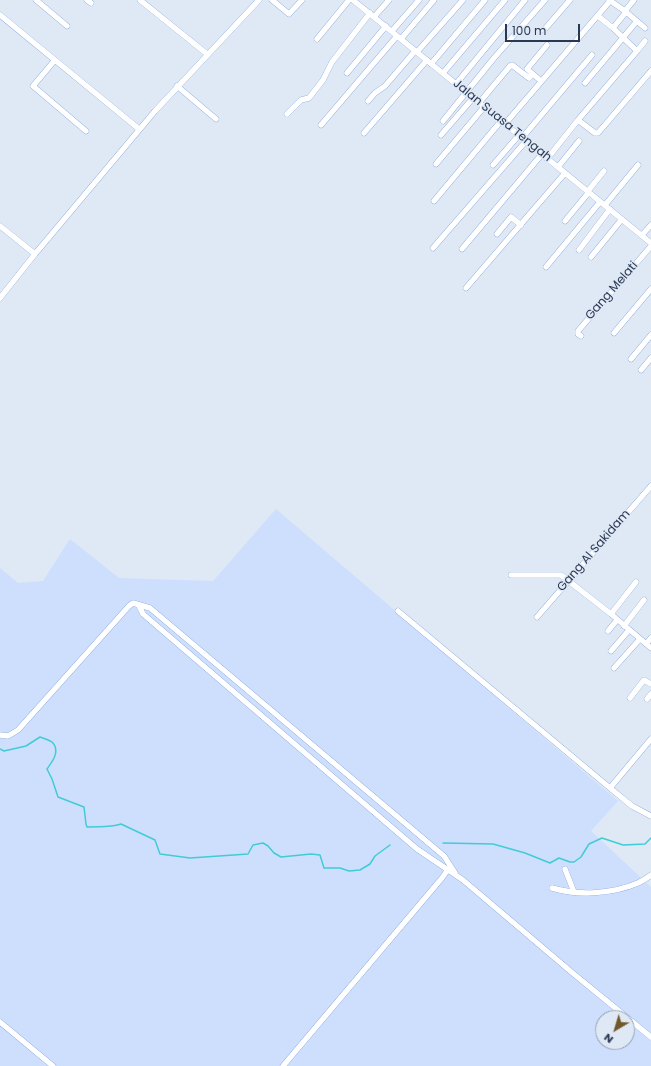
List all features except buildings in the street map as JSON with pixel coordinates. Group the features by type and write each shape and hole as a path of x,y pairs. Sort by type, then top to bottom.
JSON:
{"street":[{"path":"36,0 67,26"},
{"path":"140,0 207,54"},
{"path":"0,298 139,129 177,86 259,0"},
{"path":"272,0 289,14 302,0"},
{"path":"317,39 349,0"},
{"name":"Jalan Suasa Tengah","path":"353,0 651,243"},
{"path":"287,114 301,100 309,98 323,80 332,62 372,15 389,0"},
{"path":"392,31 419,0"},
{"path":"321,125 434,0"},
{"path":"368,101 375,93 385,86 463,0"},
{"path":"364,133 485,0"},
{"path":"443,73 505,0"},
{"path":"456,84 525,0"},
{"path":"442,121 545,0"},
{"path":"544,30 570,0"},
{"path":"434,201 598,16 610,0 645,28"},
{"path":"613,28 634,0"},
{"path":"0,15 139,129"},
{"path":"598,16 637,51"},
{"path":"585,83 637,21"},
{"path":"347,73 386,26"},
{"path":"548,159 578,120 645,41"},
{"path":"541,81 527,68 547,45"},
{"path":"432,248 592,55"},
{"path":"55,60 33,86 86,131"},
{"path":"436,164 510,66 512,65 529,78 532,74"},
{"path":"578,120 598,134 651,71"},
{"path":"177,86 216,119"},
{"path":"440,135 473,98"},
{"path":"493,166 522,138"},
{"path":"558,167 579,141"},
{"path":"462,249 542,154"},
{"path":"546,267 638,165"},
{"path":"565,221 604,171"},
{"path":"466,288 565,173"},
{"path":"579,250 610,210"},
{"path":"497,234 512,217 521,225"},
{"path":"591,257 622,219"},
{"path":"642,235 651,225"},
{"path":"0,226 35,254"},
{"name":"Gang Melati","path":"581,336 578,334 578,331 651,246"},
{"path":"614,333 651,289"},
{"path":"630,359 651,335"},
{"path":"641,370 651,358"},
{"name":"Gang Al Sakidam","path":"537,616 651,486"},
{"path":"511,575 559,574 651,648"},
{"path":"610,614 636,582"},
{"path":"611,651 644,600"},
{"path":"0,735 8,736 18,730 129,606 133,603 150,608 444,856 449,868"},
{"path":"139,606 143,614 149,620 417,849 449,868 651,1037"},
{"path":"398,610 632,806 651,816"},
{"path":"608,631 617,620"},
{"path":"646,644 651,638"},
{"path":"614,668 640,639"},
{"path":"630,698 644,680 651,684"},
{"path":"610,788 651,739"},
{"path":"283,1066 449,868"},
{"path":"565,869 574,892"},
{"path":"552,888 574,892 613,890 639,883 651,875"},
{"path":"0,1022 53,1066"}],"shaded area":[{"path":"276,509 618,801 591,831 651,887 651,1066 0,1066 0,568 18,583 43,581 70,539 119,578 213,581"}],"waterway":[{"path":"0,749 4,751 26,746 40,737 52,742 55,745 56,753 47,769 58,797 84,807 87,827 121,824 155,840 160,854 190,858 248,854 253,845 263,843 281,857 311,854 320,855 324,868 340,868 349,871 360,870 370,864 375,856 390,845"},
{"path":"443,843 493,844 525,853 550,863 559,858 574,862 581,857 589,844 602,838 623,845 645,844 651,838"}]}
